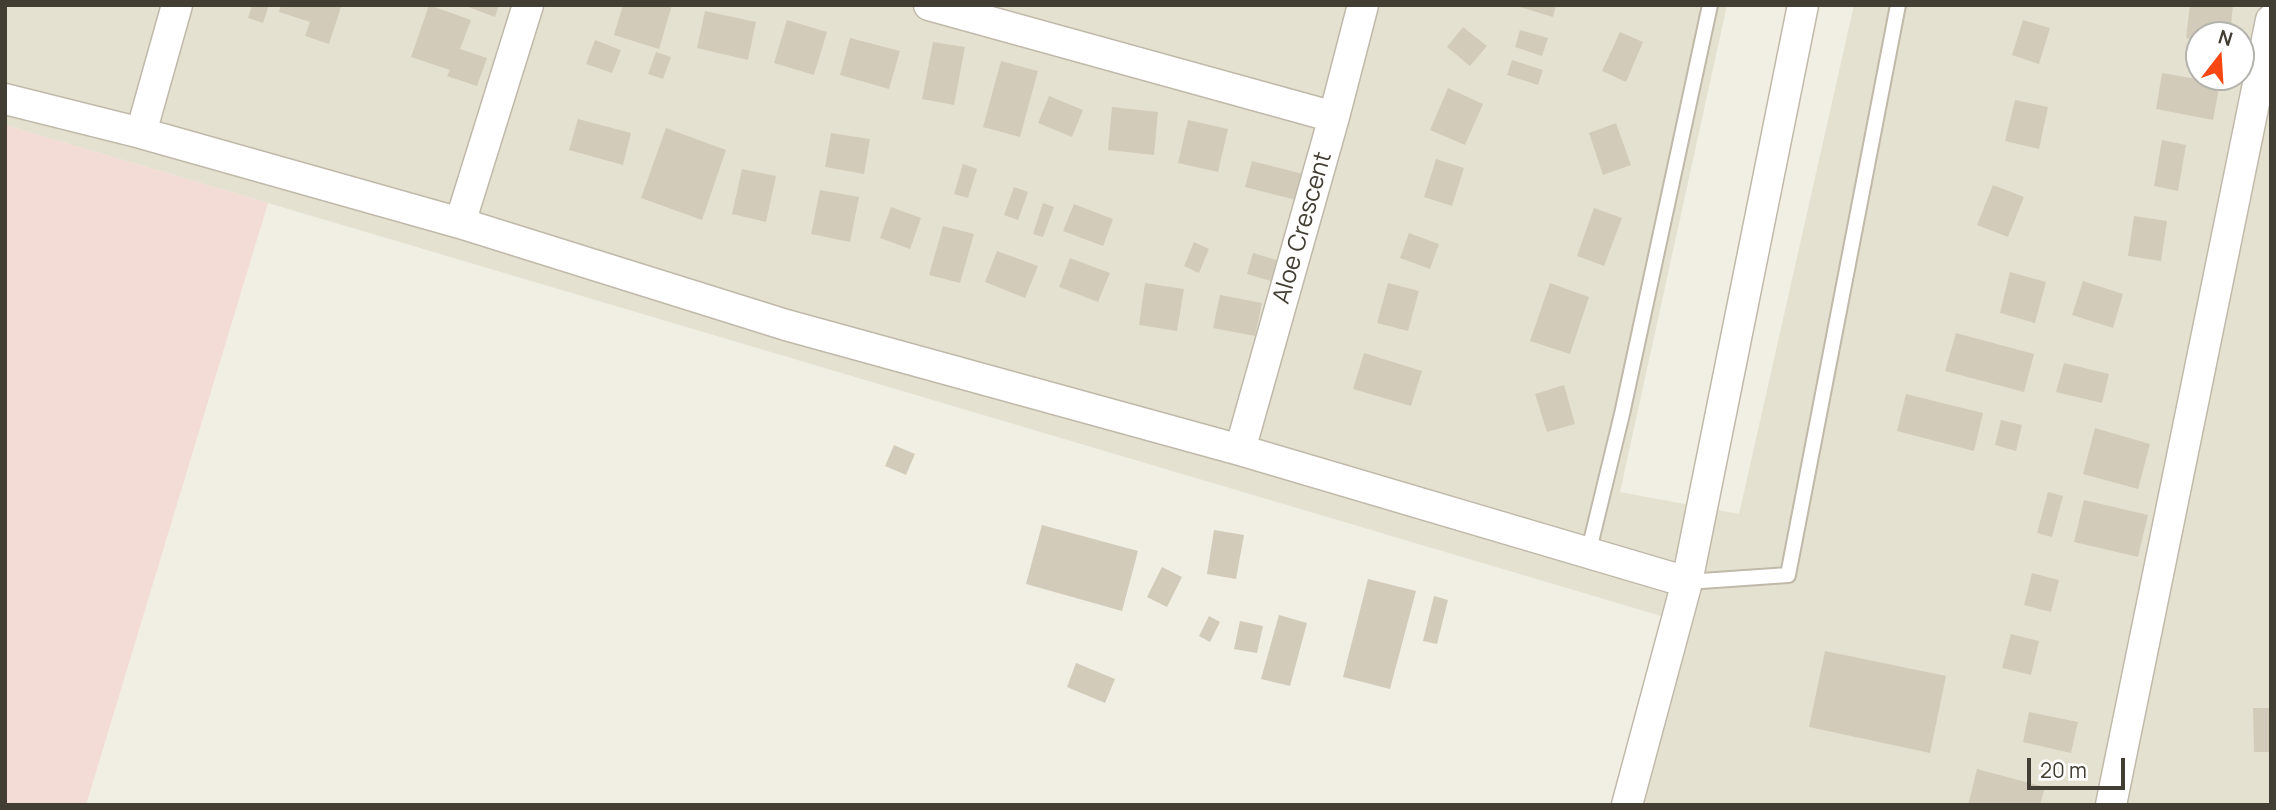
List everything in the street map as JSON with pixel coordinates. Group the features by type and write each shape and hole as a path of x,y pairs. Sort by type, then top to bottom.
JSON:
{"street":[{"path":"141,133 177,5"},
{"path":"460,223 528,5"},
{"path":"929,5 1334,117"},
{"name":"Aloe Crescent","path":"1240,450 1363,5"},
{"path":"1627,805 1687,582 1803,5"},
{"path":"2111,805 2271,20"},
{"path":"5,99 141,133 460,223 786,325 1240,450 1687,582"}],"lane":[{"path":"1588,554 1622,414 1710,5"},
{"path":"1687,582 1788,575 1898,5"}],"shaded area":[{"path":"5,5 1727,5 1620,492 1739,514 1854,5 2271,5 2271,805 1635,805 1668,618 5,125"},
{"path":"5,125 268,203 86,805 5,805"}],"building":[{"path":"252,5 269,5 263,23 248,18"},
{"path":"281,5 341,7 329,44 305,36 310,22 279,12"},
{"path":"429,5 471,20 460,49 487,58 477,86 447,76 450,70 411,57"},
{"path":"463,5 499,5 495,17"},
{"path":"623,5 672,5 659,49 614,35"},
{"path":"1513,5 1556,5 1553,17"},
{"path":"2190,5 2233,5 2231,21 2188,21"},
{"path":"705,11 756,22 748,60 697,48"},
{"path":"787,20 827,32 814,75 774,63"},
{"path":"2023,20 2050,28 2039,64 2012,55"},
{"path":"1463,27 1487,46 1470,66 1447,47"},
{"path":"1520,30 1548,38 1542,56 1515,47"},
{"path":"1620,32 1643,42 1626,82 1602,71"},
{"path":"850,38 900,51 889,89 840,75"},
{"path":"595,40 621,50 612,73 586,64"},
{"path":"933,42 965,47 954,105 922,99"},
{"path":"656,52 671,57 663,79 648,74"},
{"path":"1512,60 1543,70 1538,85 1507,75"},
{"path":"1001,61 1038,71 1020,137 983,127"},
{"path":"2162,73 2185,77 2185,91 2218,91 2213,120 2156,109"},
{"path":"1448,88 1483,104 1465,145 1430,130"},
{"path":"1049,96 1083,110 1072,137 1038,123"},
{"path":"2015,100 2048,107 2039,149 2005,141"},
{"path":"1112,107 1158,112 1154,155 1108,150"},
{"path":"578,119 631,133 623,165 569,150"},
{"path":"1188,120 1228,129 1218,172 1178,163"},
{"path":"1616,123 1631,165 1603,175 1589,133"},
{"path":"666,128 726,150 702,220 641,198"},
{"path":"831,133 870,139 864,174 825,167"},
{"path":"2162,140 2186,145 2178,191 2154,186"},
{"path":"1436,159 1464,168 1452,206 1424,197"},
{"path":"1252,161 1307,175 1300,201 1245,187"},
{"path":"963,164 977,169 968,198 954,194"},
{"path":"742,169 776,176 766,222 732,214"},
{"path":"1993,185 2024,197 2008,237 1977,225"},
{"path":"1014,187 1028,192 1018,220 1004,215"},
{"path":"820,190 859,197 850,242 811,234"},
{"path":"1043,203 1054,207 1043,237 1033,234"},
{"path":"1074,204 1113,219 1103,246 1063,231"},
{"path":"891,207 921,218 910,249 880,238"},
{"path":"1594,208 1622,218 1604,266 1577,256"},
{"path":"2134,216 2167,221 2161,261 2128,256"},
{"path":"943,226 974,234 960,283 929,275"},
{"path":"1409,233 1439,244 1430,269 1400,258"},
{"path":"1194,242 1209,249 1199,273 1184,266"},
{"path":"997,251 1038,266 1025,298 985,282"},
{"path":"1253,253 1280,261 1274,282 1247,274"},
{"path":"1070,258 1110,273 1098,302 1059,287"},
{"path":"2010,272 2046,282 2035,323 2000,313"},
{"path":"2083,281 2123,294 2113,328 2072,315"},
{"path":"1145,283 1184,289 1177,331 1139,325"},
{"path":"1388,283 1419,291 1408,331 1377,323"},
{"path":"1550,283 1589,297 1570,354 1530,341"},
{"path":"1220,295 1262,303 1255,336 1213,328"},
{"path":"1956,333 2034,354 2024,392 1945,371"},
{"path":"1364,353 1422,371 1411,406 1353,389"},
{"path":"2064,363 2109,374 2102,403 2056,392"},
{"path":"1564,385 1575,424 1547,432 1535,394"},
{"path":"1906,394 1983,413 1974,451 1897,431"},
{"path":"2001,420 2022,425 2016,451 1995,445"},
{"path":"2095,428 2150,444 2138,489 2083,474"},
{"path":"894,445 915,454 906,475 885,466"},
{"path":"2048,492 2063,496 2052,537 2037,533"},
{"path":"2084,500 2148,515 2138,557 2074,542"},
{"path":"1042,525 1138,551 1122,611 1026,584"},
{"path":"1214,530 1244,535 1236,579 1207,574"},
{"path":"1162,567 1182,577 1167,607 1147,597"},
{"path":"2032,573 2059,580 2051,612 2024,605"},
{"path":"1368,579 1416,591 1390,689 1343,677"},
{"path":"1434,596 1448,600 1437,644 1423,641"},
{"path":"1279,615 1307,623 1290,686 1261,679"},
{"path":"1209,616 1220,622 1210,642 1199,636"},
{"path":"1240,621 1263,626 1257,653 1234,649"},
{"path":"2011,634 2039,641 2031,675 2002,668"},
{"path":"1825,651 1946,676 1930,753 1809,727"},
{"path":"1076,663 1115,679 1105,703 1067,687"},
{"path":"2253,708 2271,708 2271,752 2254,752"},
{"path":"2029,712 2078,722 2071,753 2023,742"},
{"path":"1977,769 2045,787 2040,805 1968,805"}]}
